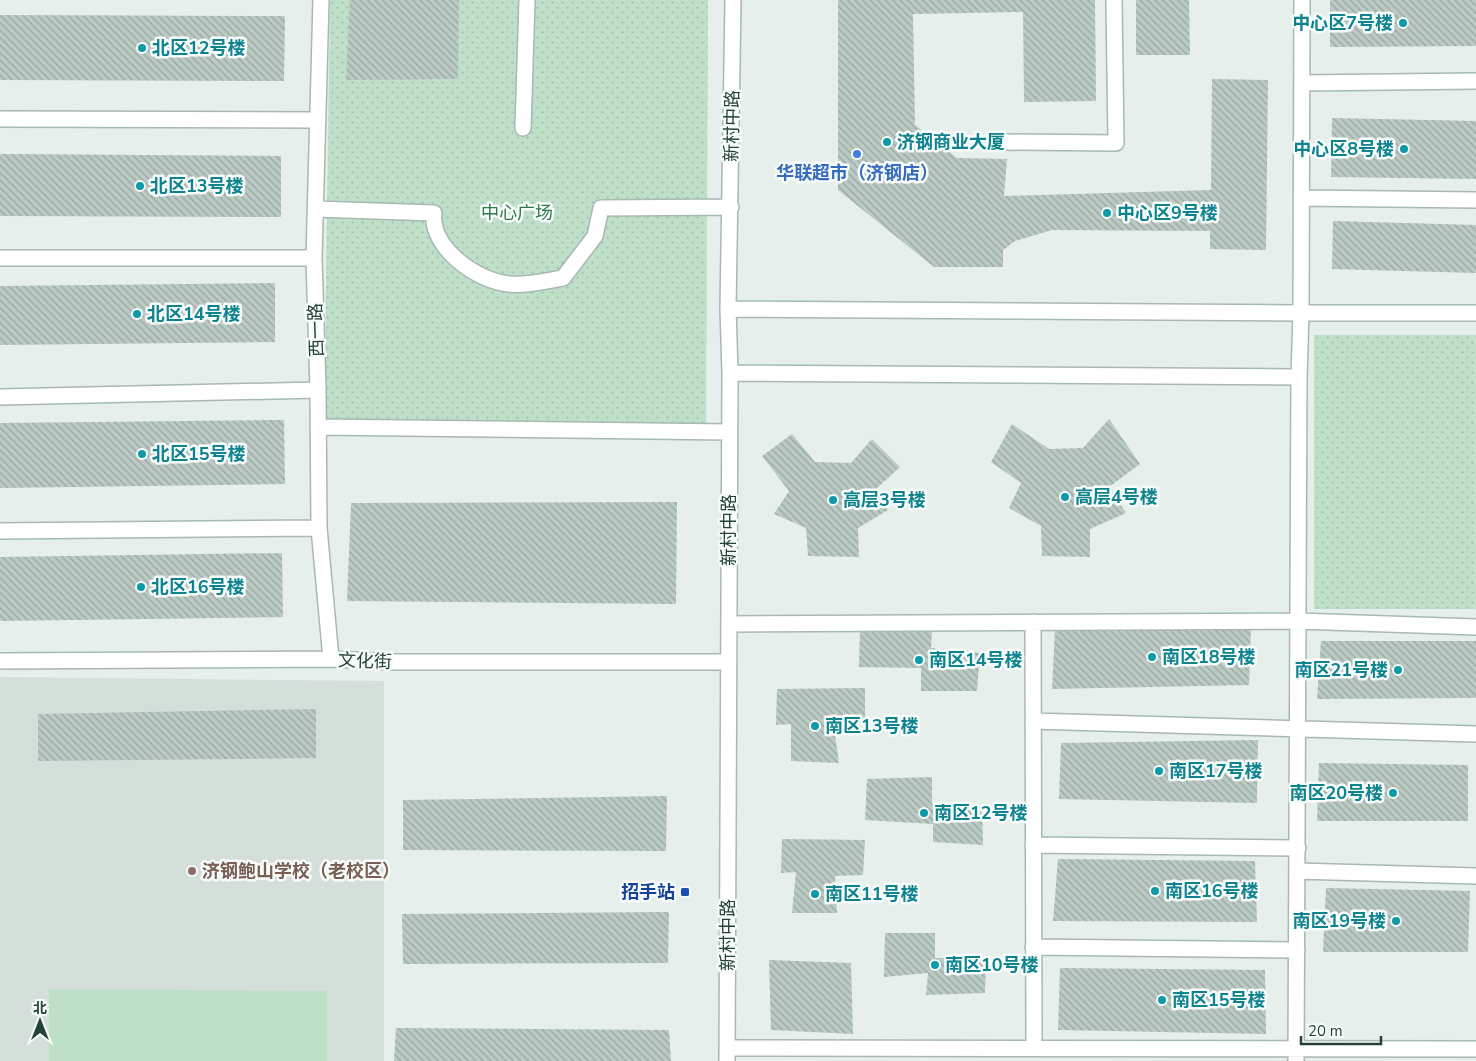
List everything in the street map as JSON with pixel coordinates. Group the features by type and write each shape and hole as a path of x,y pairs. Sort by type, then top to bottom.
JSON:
{"street":[{"name":"西一路","path":"321,0 314,258 318,390 319,528 331,659"},
{"path":"523,128 527,0"},
{"name":"新村中路","path":"728,1054 730,373 728,309 733,0"},
{"path":"1003,142 1116,143 1114,0"},
{"path":"1296,1055 1302,0"},
{"path":"1302,83 1476,81"},
{"path":"0,119 318,120"},
{"path":"1301,198 1476,200"},
{"path":"316,209 434,213 433,223 440,238 456,258 478,275 508,284 536,283 563,278 595,236 601,208 731,207"},
{"path":"0,258 314,258"},
{"path":"728,309 1476,313"},
{"path":"730,373 1299,377"},
{"path":"0,397 318,390"},
{"path":"318,427 729,432"},
{"path":"0,531 319,528"},
{"path":"729,624 1298,621 1476,627"},
{"path":"1033,622 1034,1048"},
{"name":"文化街","path":"0,661 331,659 393,662 729,662"},
{"path":"1033,721 1476,734"},
{"path":"1034,845 1298,848"},
{"path":"1297,871 1476,876"},
{"path":"1034,947 1297,950"},
{"path":"728,1054 1034,1048 1296,1055 1476,1049"}],"shaded area":[{"name":"济钢鲍山学校（老校区）","path":"0,677 384,681 384,1061 0,1061"}],"green space":[{"name":"中心广场","path":"330,0 708,0 706,428 324,426"},
{"path":"1314,335 1476,335 1476,609 1314,609"},
{"path":"49,989 327,991 327,1061 49,1061"}],"building":[{"path":"350,0 459,0 458,79 346,80"},
{"path":"838,0 1095,0 1096,101 1024,102 1023,12 913,14 915,125 957,158 1007,159 1004,196 1211,190 1212,79 1268,80 1266,250 1210,249 1210,231 1052,230 1015,241 1003,250 1003,267 934,267 838,190"},
{"path":"1136,0 1189,0 1190,55 1136,55"},
{"name":"中心区7号楼","path":"1330,0 1476,0 1476,46 1330,47"},
{"name":"北区12号楼","path":"0,15 285,16 284,81 0,80"},
{"name":"中心区8号楼","path":"1332,118 1476,121 1476,179 1331,177"},
{"name":"北区13号楼","path":"0,154 281,156 281,217 0,216"},
{"path":"1333,221 1476,225 1476,273 1332,269"},
{"name":"北区14号楼","path":"275,283 275,342 0,345 0,286"},
{"name":"高层4号楼","path":"1109,419 1140,464 1109,487 1126,513 1090,529 1090,557 1042,556 1041,526 1009,508 1021,483 991,462 1012,424 1049,449 1083,448"},
{"name":"北区15号楼","path":"284,420 285,484 0,488 0,423"},
{"name":"高层3号楼","path":"792,434 815,462 851,463 872,439 900,467 876,489 888,510 858,528 859,557 808,556 806,528 774,514 789,491 762,456"},
{"path":"677,502 676,604 347,601 351,503"},
{"name":"北区16号楼","path":"282,553 283,617 0,621 0,557"},
{"name":"南区14号楼","path":"860,628 932,630 931,648 980,653 977,691 921,691 921,668 859,667"},
{"name":"南区18号楼","path":"1251,628 1249,685 1052,689 1055,629"},
{"name":"南区21号楼","path":"1321,641 1476,641 1476,698 1317,699"},
{"name":"南区13号楼","path":"865,688 865,719 834,727 839,763 791,761 791,724 776,725 777,689"},
{"path":"316,709 316,758 38,761 38,714"},
{"name":"南区17号楼","path":"1258,740 1257,803 1059,799 1061,743"},
{"name":"南区20号楼","path":"1319,763 1468,765 1468,821 1317,821"},
{"name":"南区12号楼","path":"932,777 932,804 982,806 983,845 933,842 933,824 865,820 867,779"},
{"path":"667,796 666,851 403,850 403,800"},
{"name":"南区11号楼","path":"782,839 865,840 863,875 835,876 837,913 792,913 796,872 781,873"},
{"name":"南区16号楼","path":"1058,859 1255,861 1257,922 1053,921"},
{"name":"南区19号楼","path":"1326,888 1470,891 1468,952 1323,952"},
{"path":"669,912 668,963 403,964 402,914"},
{"name":"南区10号楼","path":"885,933 935,933 935,958 986,958 985,993 926,995 928,973 884,977"},
{"path":"769,960 851,963 853,1034 771,1030"},
{"name":"南区15号楼","path":"1060,968 1265,970 1266,1034 1058,1030"},
{"path":"396,1028 669,1030 671,1061 394,1061"}],"place":[{"name":"中心区7号楼","path":"1403,23"},
{"name":"北区12号楼","path":"142,48"},
{"name":"济钢商业大厦","path":"887,142"},
{"name":"中心区8号楼","path":"1404,149"},
{"name":"华联超市（济钢店）","path":"857,154"},
{"name":"北区13号楼","path":"140,186"},
{"name":"中心区9号楼","path":"1107,213"},
{"name":"北区14号楼","path":"137,314"},
{"name":"北区15号楼","path":"142,454"},
{"name":"高层4号楼","path":"1065,497"},
{"name":"高层3号楼","path":"833,500"},
{"name":"北区16号楼","path":"141,587"},
{"name":"南区18号楼","path":"1152,657"},
{"name":"南区14号楼","path":"919,660"},
{"name":"南区21号楼","path":"1398,670"},
{"name":"南区13号楼","path":"815,726"},
{"name":"南区17号楼","path":"1159,771"},
{"name":"南区20号楼","path":"1393,793"},
{"name":"南区12号楼","path":"924,813"},
{"name":"济钢鲍山学校（老校区）","path":"192,871"},
{"name":"南区16号楼","path":"1155,891"},
{"name":"招手站","path":"685,892"},
{"name":"南区11号楼","path":"815,894"},
{"name":"南区19号楼","path":"1396,921"},
{"name":"南区10号楼","path":"935,965"},
{"name":"南区15号楼","path":"1162,1000"}]}
